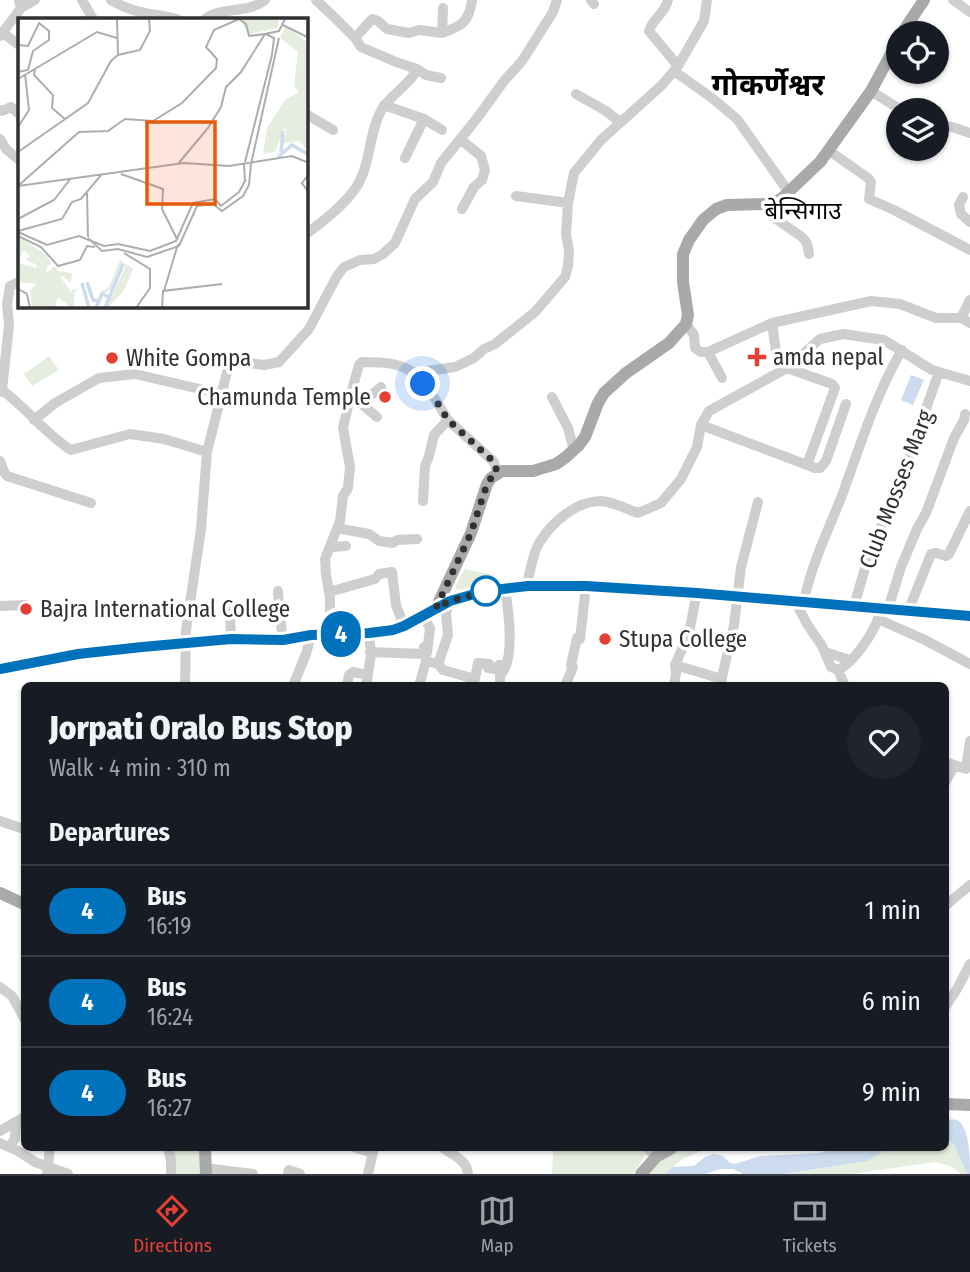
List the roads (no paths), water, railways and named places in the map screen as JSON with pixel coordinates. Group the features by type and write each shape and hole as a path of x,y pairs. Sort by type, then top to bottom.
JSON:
{"main road":[{"path":"910,21 924,0"},
{"path":"436,608 471,533 491,478 497,472 506,470 533,471 556,464 574,450 585,437 598,403 611,386 669,343 687,324 683,254 703,220 716,209 727,205 769,204 781,199 820,162 871,91 886,63"},
{"path":"0,669 78,654 187,643 231,639 283,640 311,635 335,637 393,630 450,601 505,588 528,586 586,586 697,593 855,606 882,612 910,611 970,616"},
{"path":"0,893 21,903"},
{"path":"949,1104 970,1105"},
{"path":"205,1151 205,1171"},
{"path":"641,1174 661,1151"}],"street":[{"path":"18,44 1,34 20,4 35,0"},
{"path":"82,0 92,18"},
{"path":"111,0 136,12 171,18"},
{"path":"206,18 212,13 242,9 265,0"},
{"path":"316,0 361,47 426,75 441,78"},
{"path":"355,38 372,19 387,29 409,33 419,30 442,33 456,29 468,18 472,0"},
{"path":"185,682 186,630 201,529 207,452 229,364 232,361 264,365 279,362 309,329 344,267 360,260 374,259 395,243 415,199 432,182 441,163 522,61 557,0"},
{"path":"668,0 665,9 650,26 649,31 676,68 737,119 788,191"},
{"path":"414,373 455,367 474,358 535,312 565,277 569,251 566,234 568,202 574,173 620,122 662,85 676,68 704,21 707,0"},
{"path":"953,0 970,12"},
{"path":"442,33 443,8"},
{"path":"308,233 353,193 362,177 373,128 384,105 417,69"},
{"path":"871,91 886,100"},
{"path":"576,94 620,122"},
{"path":"384,105 424,119 442,130"},
{"path":"0,110 11,107 18,113"},
{"path":"308,115 333,130"},
{"path":"405,158 424,119"},
{"path":"949,126 970,133"},
{"path":"0,139 6,149 18,159"},
{"path":"460,139 481,156 485,170 482,180 474,187 462,209"},
{"path":"828,150 868,178 871,182 869,199 970,250"},
{"path":"516,195 568,202"},
{"path":"963,197 959,205 961,214 970,222"},
{"path":"769,204 773,216 807,243 809,254"},
{"path":"18,282 10,286 9,326 1,391 20,403 34,420 71,450 130,434 164,439 207,452"},
{"path":"687,324 694,335 695,348 708,352 772,323 871,301 900,304 936,318 966,321 970,300"},
{"path":"772,323 776,352 787,368 835,387 807,465"},
{"path":"528,586 540,542 562,517 583,505 603,501 638,513 660,503 681,480 697,447 701,425 709,411 787,368 820,339 843,334 884,340 932,370 970,381"},
{"path":"843,682 838,670 831,667 807,624 799,601 878,398 902,350"},
{"path":"708,352 722,378"},
{"path":"335,637 325,559 338,526 343,496 348,488 350,467 343,428 359,365 362,362 396,364 414,373 429,389 448,420 494,462 497,472"},
{"name":"Club Mosses Marg","path":"855,606 868,558 903,474 939,372"},
{"path":"34,420 55,403 99,378 135,374 221,394"},
{"path":"365,407 369,397 381,387"},
{"path":"352,389 365,407 377,417"},
{"path":"552,397 568,428 574,450"},
{"path":"701,425 820,468 824,465 846,404"},
{"path":"838,670 845,667 870,636 882,612 926,513 965,414"},
{"path":"423,501 425,466 433,435 448,420"},
{"path":"0,461 8,476 91,503"},
{"path":"721,682 734,625 741,568 758,502"},
{"path":"910,611 931,554 950,554 970,510"},
{"path":"338,526 369,534 379,541 393,543 397,540 417,539"},
{"path":"331,547 346,546"},
{"path":"329,593 375,579 379,574 392,572 396,605 404,626"},
{"path":"567,682 573,667 577,638 580,639 586,586"},
{"path":"500,682 509,645 505,588"},
{"path":"278,591 283,640"},
{"path":"675,682 675,665 690,633 697,593"},
{"path":"438,664 448,635 446,613 450,601"},
{"path":"0,606 25,605"},
{"path":"231,639 230,612 256,610 276,613 279,609"},
{"path":"882,612 925,640 970,663"},
{"path":"420,682 430,628 423,616"},
{"path":"348,682 349,675 353,672 367,680 369,633"},
{"path":"295,682 311,635"},
{"path":"370,652 424,654 424,648 427,647"},
{"path":"825,652 850,660"},
{"path":"426,661 438,664 443,670 475,679 478,663 489,664 488,668 496,669 499,665 506,666"},
{"path":"675,665 718,682"},
{"path":"949,764 968,769 970,741"},
{"path":"0,821 21,828"},
{"path":"949,903 970,885"},
{"path":"949,1001 970,964"},
{"path":"0,987 12,996 21,1012"},
{"path":"0,1131 20,1120"},
{"path":"5,1145 15,1138 20,1120"},
{"path":"5,1145 48,1170 68,1174"},
{"path":"48,1170 50,1151"},
{"path":"169,1151 172,1174"},
{"path":"368,1174 374,1151"},
{"path":"448,1151 459,1158 466,1166 468,1174"},
{"path":"288,1174 289,1170 300,1174"},
{"path":"205,1171 253,1174"}],"water":[{"path":"911,375 924,380 913,405 901,400"},
{"path":"949,1120 957,1120 965,1129 970,1174 967,1174 949,1139"},
{"path":"886,1151 868,1161 784,1174 743,1174 733,1169 720,1169 705,1174 665,1174 673,1167 694,1166 714,1154 735,1164 760,1156"}],"place":[{"name":"amda nepal","path":"757,357"},
{"name":"White Gompa","path":"112,358"},
{"name":"Chamunda Temple","path":"385,397"},
{"name":"Bajra International College","path":"26,609"},
{"name":"Stupa College","path":"605,639"}],"district":[{"name":"गोकर्णेश्वर","path":"768,85"},
{"name":"बेन्सिगाउ","path":"803,211"}]}
